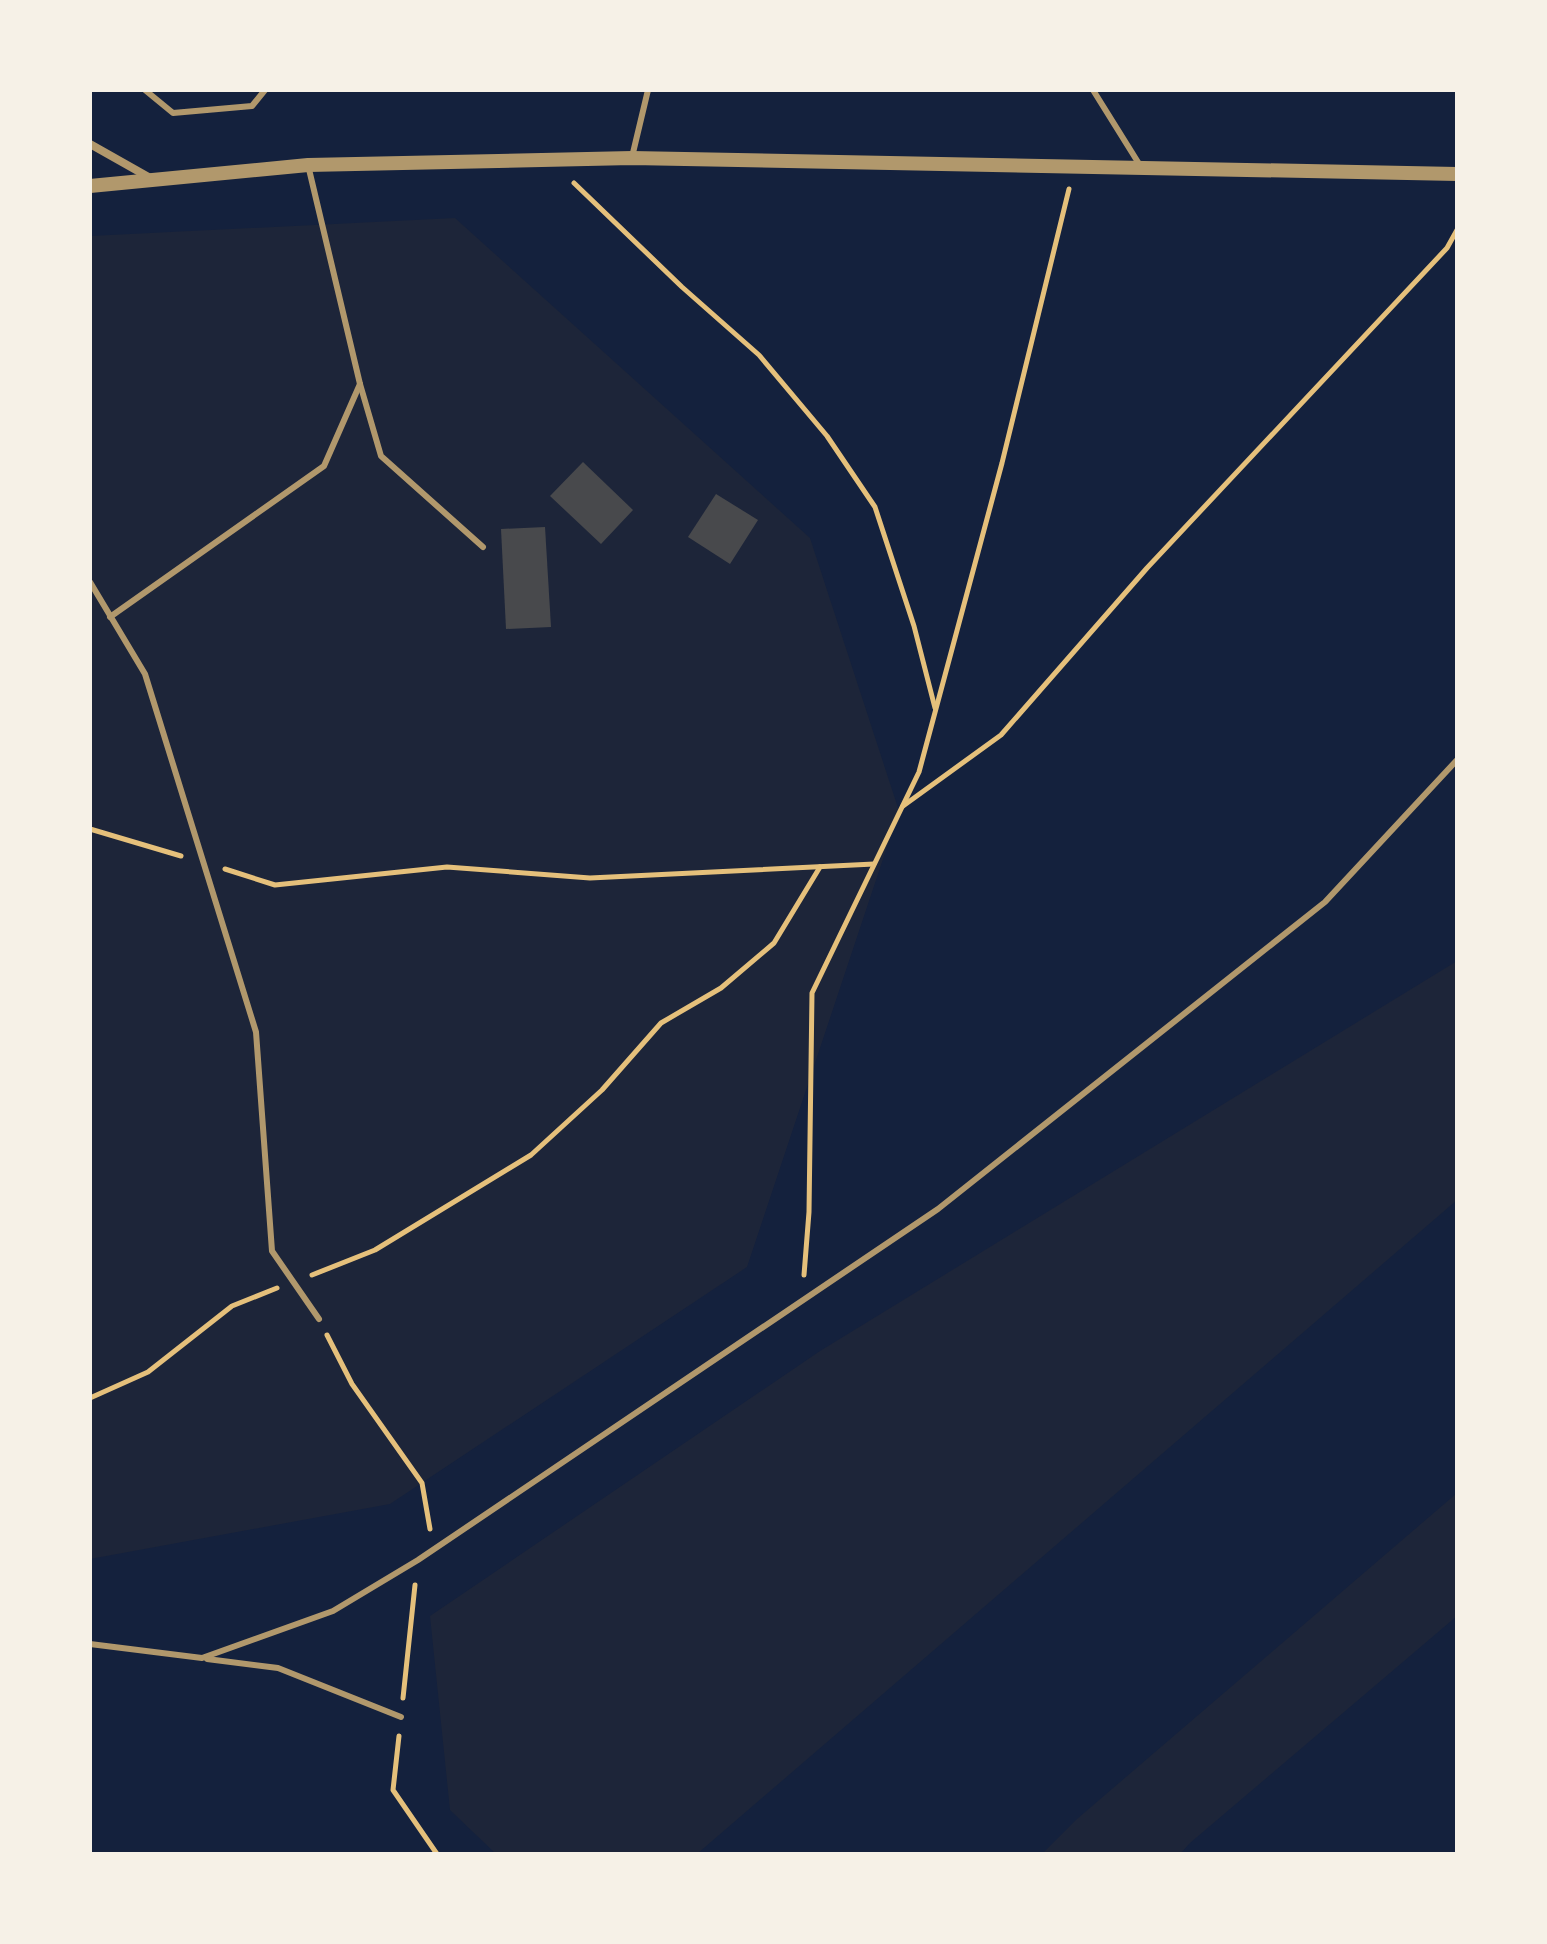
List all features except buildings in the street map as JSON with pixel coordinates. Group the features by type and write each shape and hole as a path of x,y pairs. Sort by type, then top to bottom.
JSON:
{"street":[{"path":"90,144 156,181"},
{"path":"90,186 308,165 632,158 1457,174"}],"lane":[{"path":"145,90 173,113 252,106 265,90"},
{"path":"632,158 648,90"},
{"path":"1093,90 1141,167"},
{"path":"308,165 360,384 381,456 483,547"},
{"path":"110,617 324,466 360,384"},
{"path":"90,582 145,674 256,1032 272,1251 319,1319"},
{"path":"202,1658 333,1611 434,1549 938,1209 1325,902 1457,760"},
{"path":"90,1644 278,1668 401,1717"}],"path":[{"path":"551,159 682,287 759,355 827,436 875,507 914,626 935,711"},
{"path":"803,1300 809,1212 812,993 919,772 1002,463 1075,166"},
{"path":"902,806 1001,735 1147,568 1447,248 1457,230"},
{"path":"90,829 275,885 447,867 590,878 874,864"},
{"path":"90,1398 148,1372 232,1306 375,1250 531,1155 602,1090 661,1023 721,988 774,943 820,867"},
{"path":"319,1319 352,1384 422,1483 434,1549"}],"shaded area":[{"path":"455,218 810,538 899,811 747,1267 390,1504 90,1559 90,236"},
{"path":"1457,961 1457,1200 697,1854 496,1854 450,1810 430,1616 820,1351"},
{"path":"1457,1493 1457,1616 1180,1854 1042,1854 1077,1819"}]}
